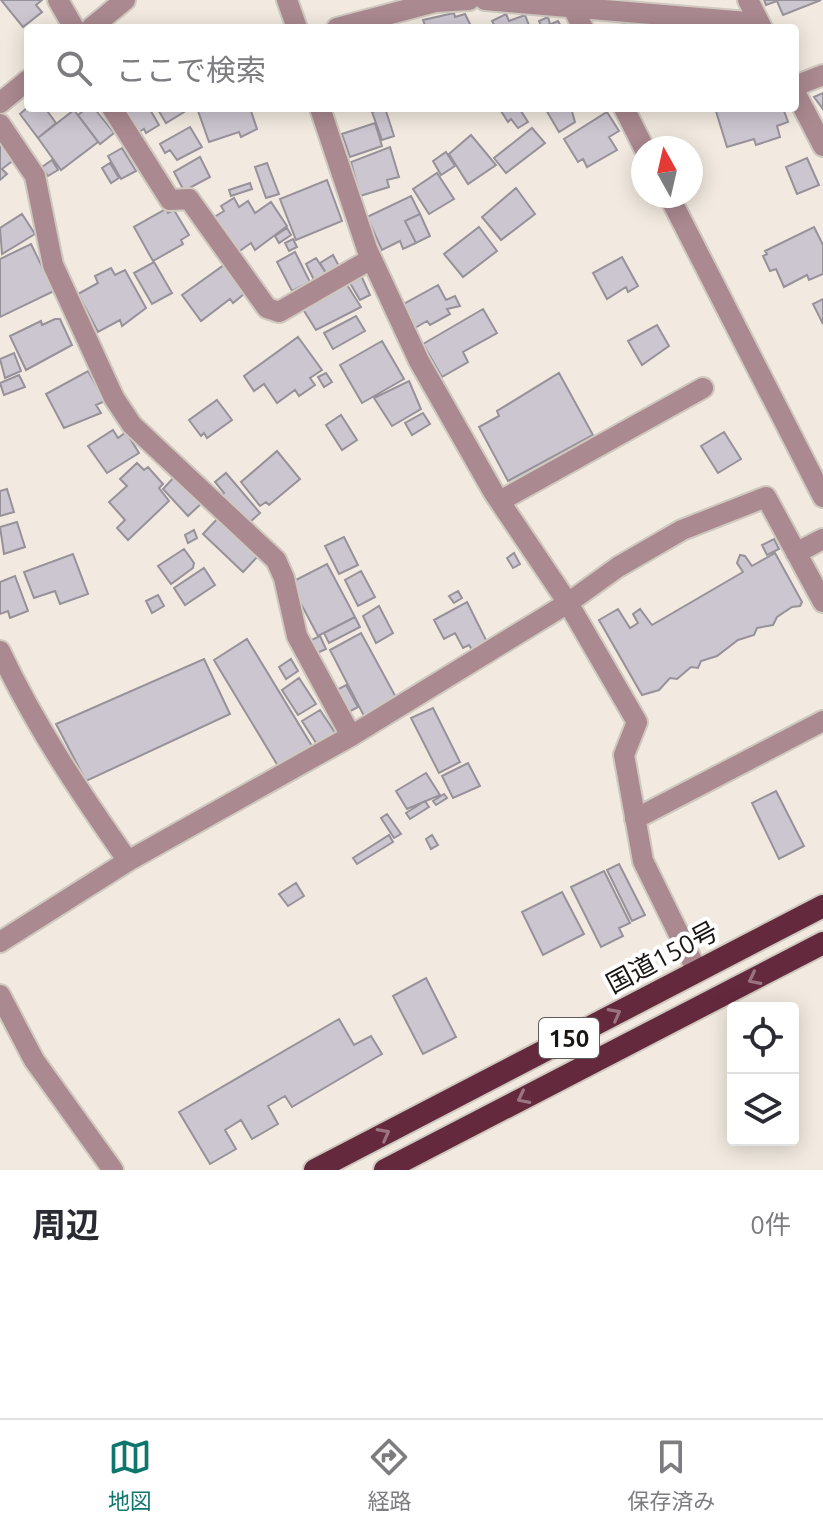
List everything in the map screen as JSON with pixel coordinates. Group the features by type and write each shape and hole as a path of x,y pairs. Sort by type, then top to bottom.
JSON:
{"highway":[{"name":"国道150号","path":"315,1170 823,906"},
{"name":"150","path":"385,1170 823,943"}],"street":[{"path":"58,0 72,24"},
{"path":"96,24 125,0"},
{"path":"287,0 296,24"},
{"path":"352,24 435,2 469,0"},
{"path":"485,0 545,2 742,24"},
{"path":"748,0 760,24"},
{"path":"572,6 581,24"},
{"path":"799,87 823,75"},
{"path":"0,103 24,83"},
{"path":"799,97 823,146"},
{"path":"115,112 170,200 189,199 267,308 279,312 371,259"},
{"path":"321,112 371,259 419,361 500,501 568,603 637,722 624,755 643,861 697,971"},
{"path":"626,112 638,136"},
{"path":"0,124 35,176 53,265 114,398 132,425 276,560 284,578 297,636 351,736"},
{"path":"675,208 823,497"},
{"path":"500,501 703,388"},
{"path":"0,942 128,861 351,736 568,603 618,567 682,530 766,497 823,602"},
{"path":"796,553 823,539"},
{"path":"0,651 18,689 78,790 128,861"},
{"path":"635,819 823,721"},
{"path":"0,995 34,1060 113,1170"}],"building":[{"path":"1,0 42,0 36,5 42,12 23,27"},
{"path":"764,0 821,0 783,15 777,1 766,5"},
{"path":"454,13 455,17 465,14 470,24 424,24 423,20"},
{"path":"506,14 509,21 525,15 528,24 494,24 492,21"},
{"path":"548,17 550,24 540,24 539,21"},
{"path":"823,93 823,109 814,97"},
{"path":"24,110 48,112 56,123 38,138 20,114"},
{"path":"76,112 98,142 61,170 38,138"},
{"path":"97,112 114,133 100,144 78,115"},
{"path":"123,112 151,112 159,125 146,133 144,129 137,133"},
{"path":"159,112 184,112 166,123"},
{"path":"198,112 251,112 257,129 241,137 239,132 209,142"},
{"path":"372,112 386,112 394,136 382,140"},
{"path":"502,112 522,112 528,122 518,128 511,119 508,122"},
{"path":"547,112 572,112 575,122 559,132"},
{"path":"607,112 619,131 609,137 617,150 587,167 583,159 578,162 564,139"},
{"path":"716,112 784,112 788,122 777,126 780,137 756,145 754,139 727,147"},
{"path":"375,123 382,146 350,157 342,134"},
{"path":"190,127 202,147 177,160 170,150 165,153 160,144"},
{"path":"532,128 545,143 506,173 494,158"},
{"path":"471,135 496,165 468,184 449,154"},
{"path":"0,140 15,159 2,169 7,174 0,180"},
{"path":"390,147 399,177 387,180 389,187 360,196 351,162"},
{"path":"122,148 136,171 121,179 108,156"},
{"path":"446,152 455,166 441,175 433,161"},
{"path":"200,157 210,177 184,191 174,172"},
{"path":"807,158 819,185 797,194 786,167"},
{"path":"52,160 58,170 48,176 42,167"},
{"path":"110,163 119,178 111,183 102,168"},
{"path":"267,163 279,194 266,198 255,167"},
{"path":"437,173 454,199 429,214 413,189"},
{"path":"327,180 342,221 296,240 280,199"},
{"path":"250,183 252,189 231,196 229,190"},
{"path":"516,188 535,214 501,240 482,217"},
{"path":"411,196 420,214 405,221 416,243 403,249 400,241 382,250 367,217"},
{"path":"234,198 239,207 248,201 255,213 271,202 287,226 255,250 251,243 234,255 211,219 224,211 221,206"},
{"path":"166,209 168,213 174,210 189,235 181,240 183,244 153,261 134,227"},
{"path":"22,214 35,234 2,254 0,228"},
{"path":"420,214 430,236 416,243 405,221"},
{"path":"479,227 497,251 463,277 444,254"},
{"path":"814,227 823,245 823,274 809,280 807,275 784,287 776,269 770,271 763,256 767,254 765,251"},
{"path":"287,228 291,235 279,243 275,236"},
{"path":"293,239 297,247 289,251 285,243"},
{"path":"31,244 54,291 0,317 0,259"},
{"path":"295,252 310,282 292,291 277,262"},
{"path":"333,255 339,266 326,273 320,263"},
{"path":"622,257 638,286 628,292 626,287 607,299 593,273"},
{"path":"316,258 326,273 314,280 306,264"},
{"path":"154,262 172,293 152,304 134,273"},
{"path":"224,265 244,294 233,303 230,299 201,321 182,295"},
{"path":"111,268 115,275 125,270 146,308 122,326 120,320 98,332 78,294 98,283 95,276"},
{"path":"359,271 370,295 360,300 347,278"},
{"path":"344,280 361,307 316,330 301,306"},
{"path":"438,285 446,300 455,296 460,306 447,309 450,314 430,325 427,321 415,328 402,305"},
{"path":"823,299 823,324 813,304"},
{"path":"483,309 497,333 463,352 468,362 442,377 423,344"},
{"path":"356,316 365,331 333,349 324,333"},
{"path":"60,319 72,345 26,370 10,336 41,321 42,325"},
{"path":"657,325 669,346 642,365 628,341"},
{"path":"298,337 322,370 310,378 315,385 299,396 295,390 277,403 264,384 254,391 244,376"},
{"path":"382,341 404,379 362,403 340,365"},
{"path":"14,353 21,371 5,378 0,359"},
{"path":"88,371 105,401 96,405 101,413 64,428 46,394"},
{"path":"326,373 332,382 324,387 318,377"},
{"path":"559,373 593,435 508,481 479,427 499,416 497,411"},
{"path":"19,375 25,387 4,395 0,383"},
{"path":"409,381 421,409 392,426 374,398"},
{"path":"217,400 232,420 207,438 204,433 201,436 189,420"},
{"path":"423,413 430,424 412,435 405,423"},
{"path":"341,415 357,440 342,450 326,425"},
{"path":"113,430 118,438 126,432 139,453 107,473 88,446"},
{"path":"724,432 741,459 718,473 701,446"},
{"path":"277,451 300,479 269,505 266,502 260,506 241,482"},
{"path":"137,463 144,470 148,467 163,484 159,488 169,501 128,540 117,528 125,520 109,502 127,486 120,479"},
{"path":"226,473 260,513 248,524 220,497 224,493 215,482"},
{"path":"176,475 203,502 188,516 163,489"},
{"path":"7,489 14,512 0,516 0,491"},
{"path":"219,517 261,553 243,572 203,534"},
{"path":"17,522 25,547 4,554 0,527"},
{"path":"194,530 197,538 188,543 185,535"},
{"path":"344,537 358,565 339,574 325,546"},
{"path":"774,539 779,549 767,555 762,545"},
{"path":"184,549 194,563 193,568 171,584 158,566"},
{"path":"514,553 520,564 513,568 507,558"},
{"path":"775,553 802,602 800,606 792,607 777,617 773,625 757,628 754,635 738,640 717,656 701,661 698,668 691,667 677,679 670,678 659,690 642,695 599,620 618,609 630,628 638,623 633,614 640,609 652,625 743,572 737,563 740,555 745,556 752,566"},
{"path":"73,554 88,594 60,604 55,591 34,598 24,572"},
{"path":"327,564 355,617 318,636 290,583"},
{"path":"204,568 215,585 185,605 174,588"},
{"path":"361,571 375,597 358,606 345,580"},
{"path":"15,576 28,611 10,618 8,611 0,614 0,582"},
{"path":"458,591 462,598 454,603 449,596"},
{"path":"158,595 164,606 152,613 146,601"},
{"path":"467,602 487,642 472,650 469,645 463,648 455,633 444,639 434,620"},
{"path":"379,606 393,633 376,643 363,616"},
{"path":"355,617 360,627 329,643 324,633"},
{"path":"361,633 398,701 365,718 330,650"},
{"path":"320,636 326,649 313,655 307,642"},
{"path":"247,639 312,746 278,766 214,660"},
{"path":"204,659 230,714 86,781 56,724"},
{"path":"291,659 298,671 286,679 279,667"},
{"path":"299,678 316,704 298,715 282,690"},
{"path":"346,685 358,707 345,714 333,692"},
{"path":"433,708 460,762 439,773 411,718"},
{"path":"320,710 336,734 318,746 302,721"},
{"path":"468,763 480,786 453,798 442,776"},
{"path":"426,773 440,795 407,809 396,791"},
{"path":"776,791 804,846 779,859 752,803"},
{"path":"444,794 447,798 436,805 433,801"},
{"path":"425,801 429,807 410,819 406,813"},
{"path":"387,814 401,834 394,838 381,818"},
{"path":"389,835 393,842 357,864 353,858"},
{"path":"432,835 438,845 431,849 426,839"},
{"path":"619,864 645,915 632,921 607,870"},
{"path":"604,871 630,923 619,928 623,936 601,947 571,887"},
{"path":"296,883 304,896 288,906 279,894"},
{"path":"562,892 584,934 543,955 522,912"},
{"path":"426,978 456,1037 423,1054 393,996"},
{"path":"339,1019 354,1045 371,1036 382,1054 292,1107 285,1096 268,1106 278,1124 252,1139 241,1120 225,1130 236,1149 210,1164 179,1112"}]}
